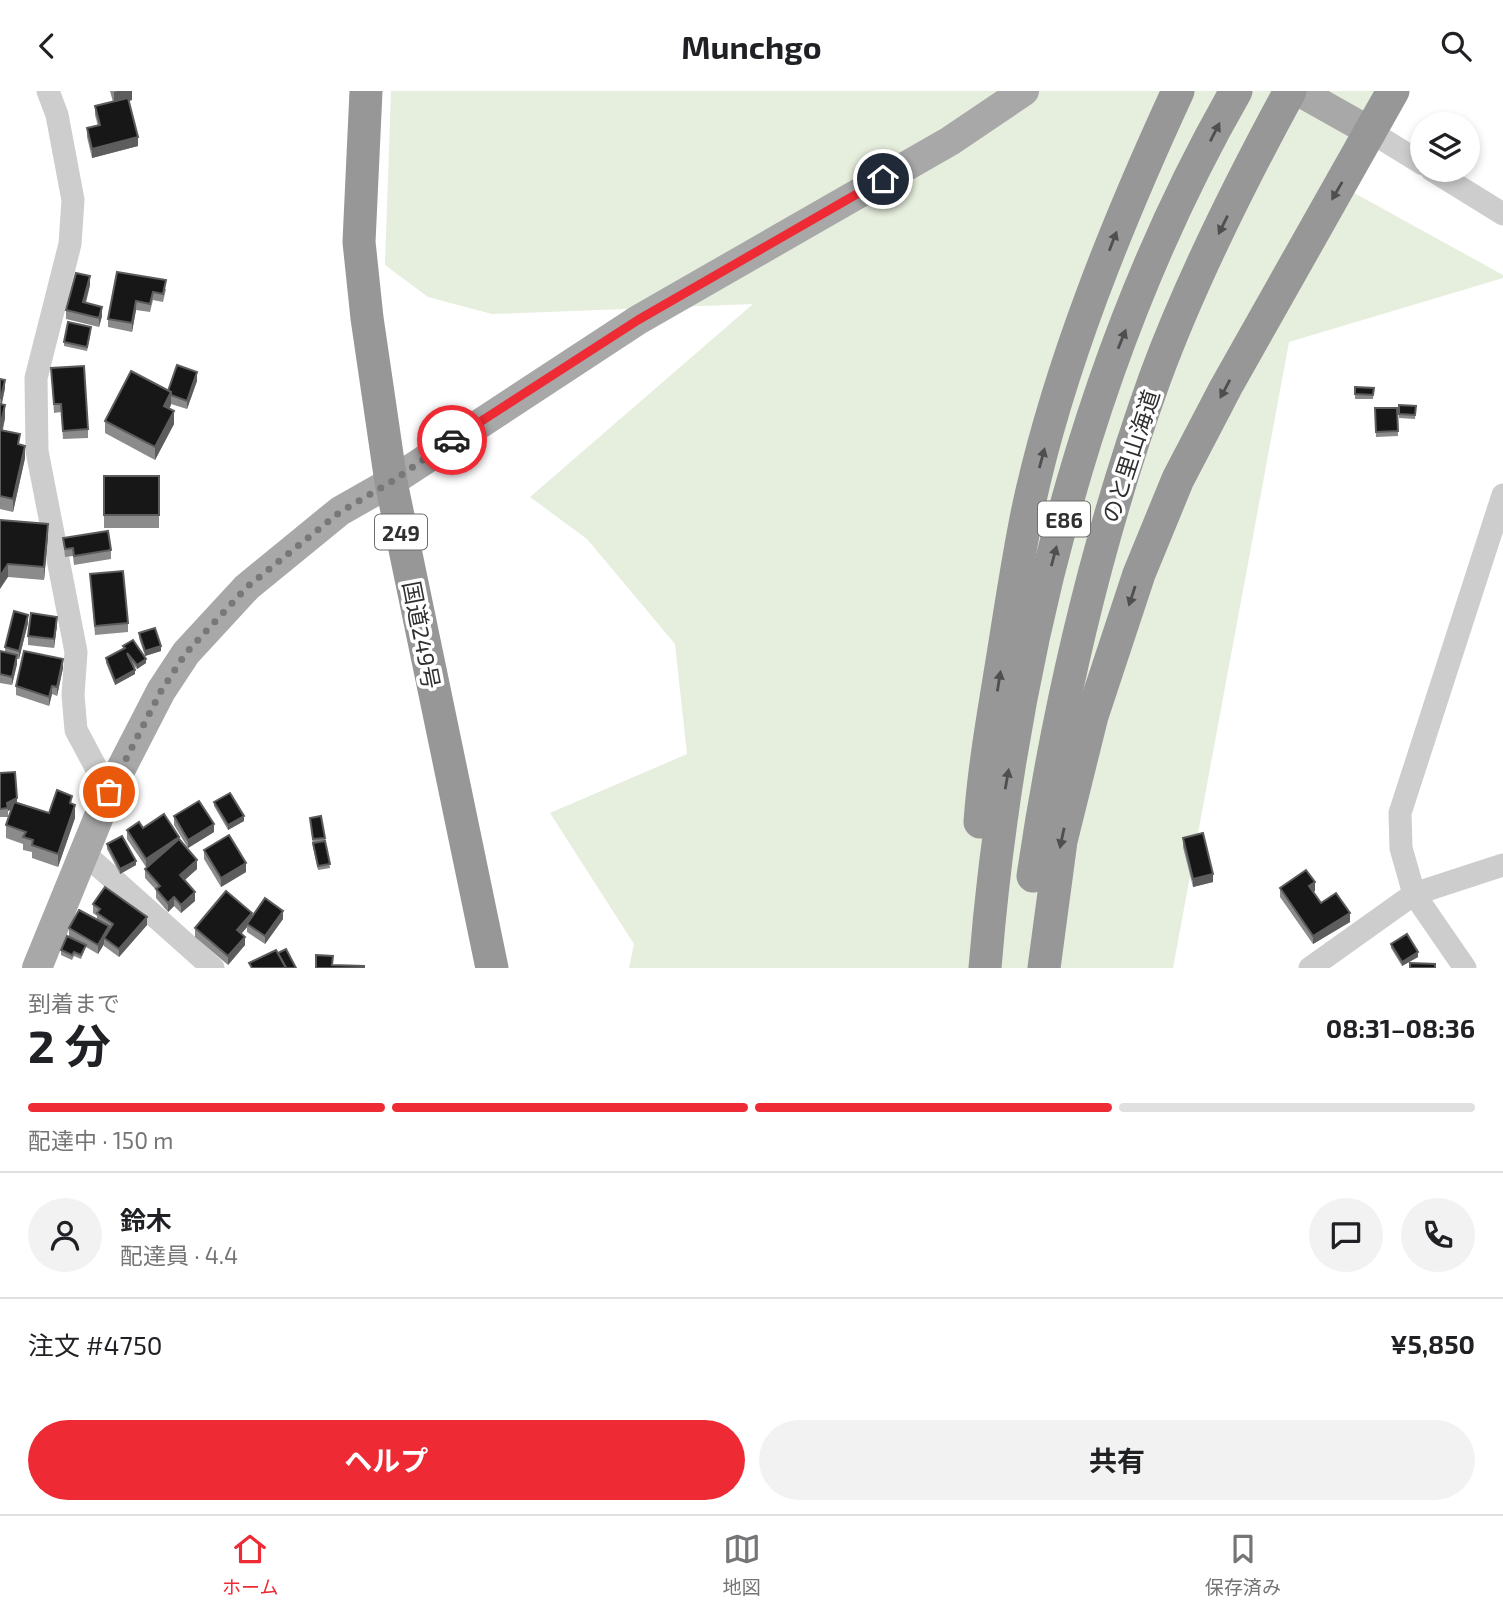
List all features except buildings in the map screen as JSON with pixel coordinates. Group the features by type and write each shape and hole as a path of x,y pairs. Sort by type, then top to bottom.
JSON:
{"highway":[{"name":"国道249号","path":"366,91 359,242 367,318 391,482 492,968"},
{"path":"976,968 976,897 983,772 1029,507 1051,422 1113,239 1178,91"},
{"path":"1044,968 1061,841 1092,716 1139,574 1178,479 1208,421 1393,91"},
{"name":"のと里山海道","path":"985,968 1002,810 1013,743 1049,575 1078,468 1114,361 1158,249 1235,94"},
{"name":"のと里山海道","path":"1023,968 1043,808 1058,725 1077,639 1120,480 1156,376 1203,265 1282,105"}],"main road":[{"path":"37,968 109,792 161,691 186,653 247,587 340,512 391,482 638,320 950,141 1024,91"},
{"path":"1298,91 1371,132"}],"street":[{"path":"48,91 57,115 73,200 71,244 36,378 37,451 76,652 73,695 76,730 109,792"},
{"path":"1371,132 1410,156"},
{"path":"1452,182 1503,213"},
{"path":"1465,968 1414,894 1401,848 1400,813 1503,495"},
{"path":"85,854 213,968"},
{"path":"1310,968 1414,894 1503,865"}],"green space":[{"path":"391,91 1409,91 1347,189 1503,275 1503,278 1289,342 1173,968 629,968 634,944 550,813 687,754 675,644 587,539 530,497 753,304 492,314 428,297 385,265"}],"way so far":[{"path":"109,792 161,691 186,653 247,587 340,512 391,482 452,440"}],"route":[{"path":"452,440 638,320 748,254 883,179"}]}
